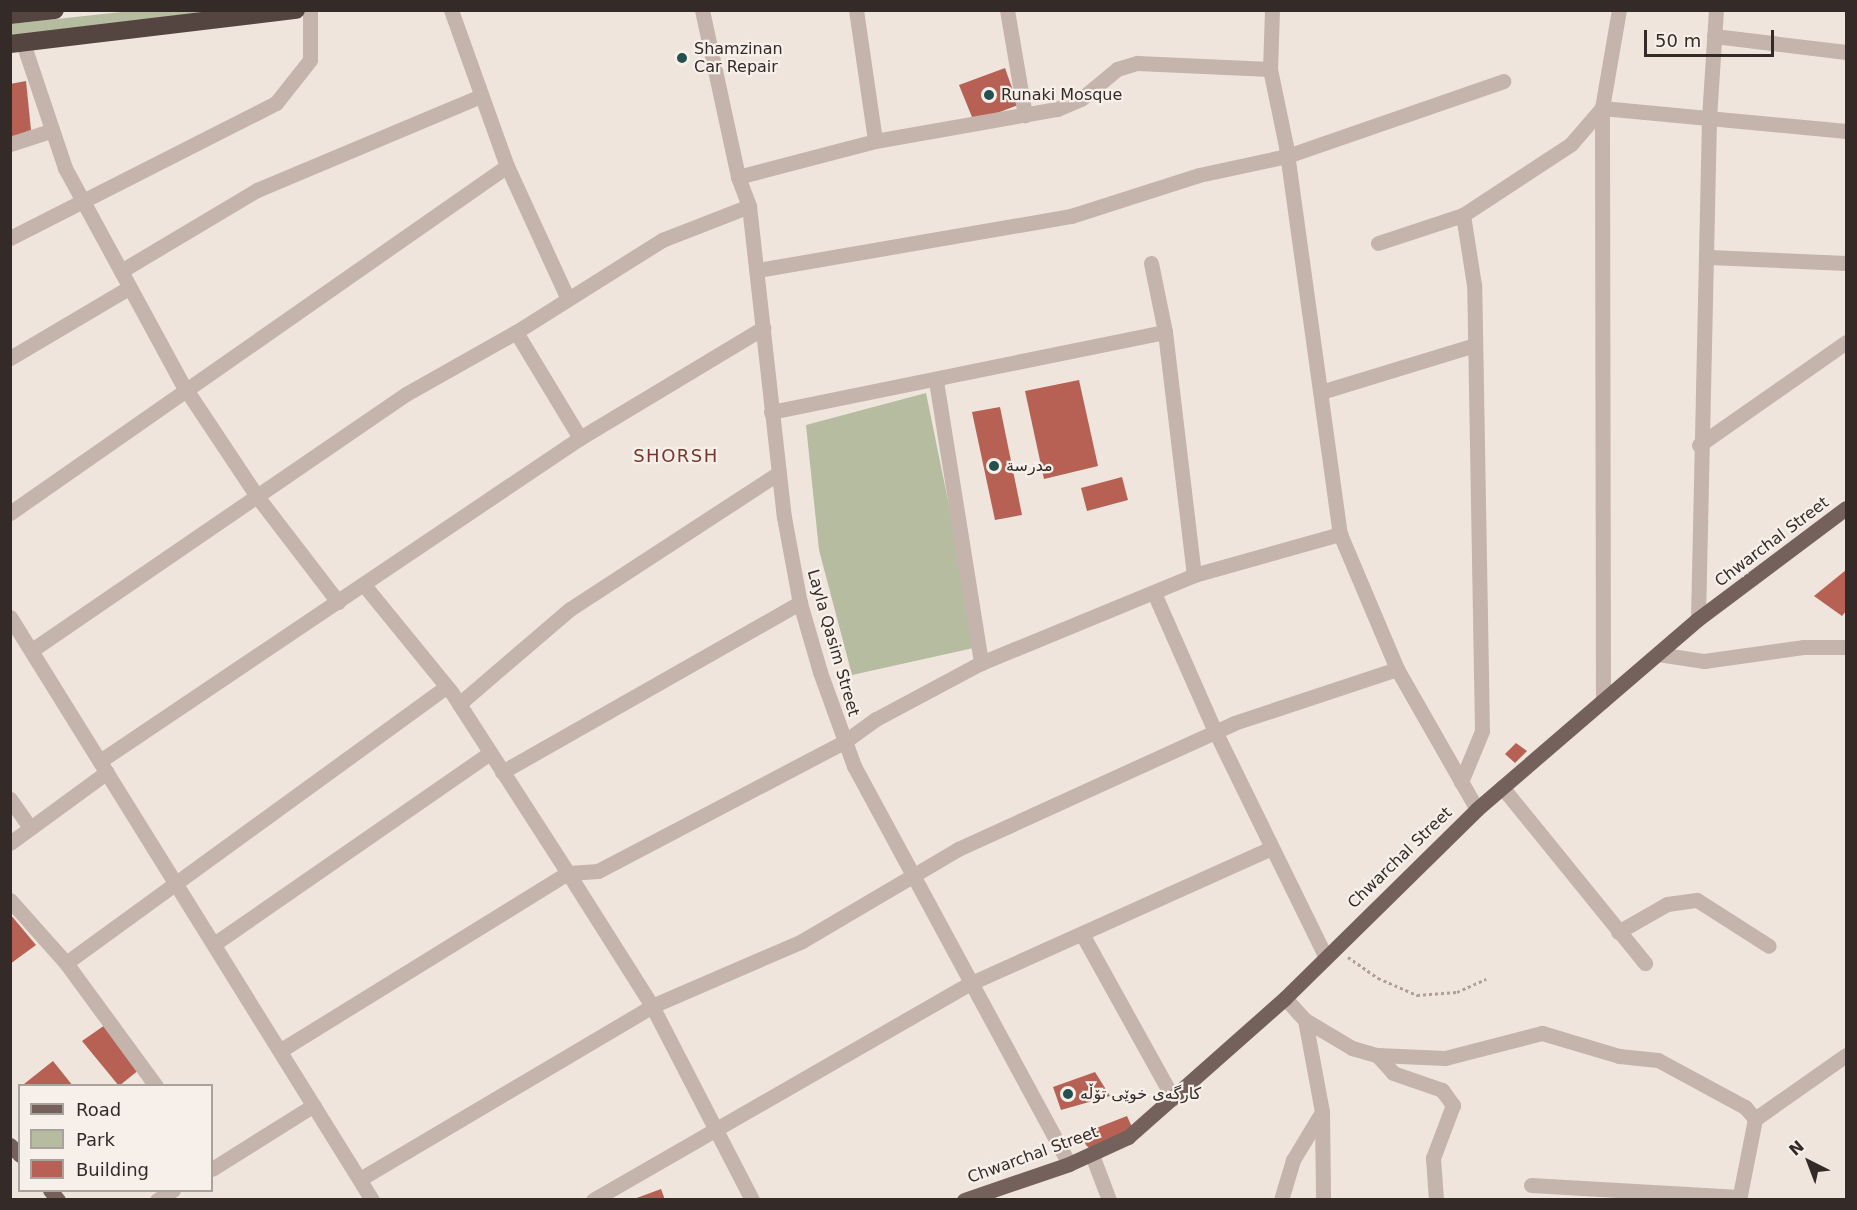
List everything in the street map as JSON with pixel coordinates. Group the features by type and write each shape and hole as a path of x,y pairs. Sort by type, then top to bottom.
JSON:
{"highway":[{"path":"10,15 55,10"},
{"path":"17,43 296,10"}],"main road":[{"name":"Chwarchal Street","path":"964,1200 1069,1164 1128,1137 1285,998 1502,787 1698,619 1844,514"}],"street":[{"path":"10,238 83,204 276,103 310,60 310,10"},
{"path":"451,10 507,166 567,297"},
{"name":"Layla Qasim Street","path":"702,10 738,177 749,206 758,270 771,412 800,603 844,742 913,876 1069,1164"},
{"path":"856,10 875,141"},
{"path":"1007,10 1025,115"},
{"path":"1272,10 1270,69 1287,156 1341,534 1397,669 1477,809"},
{"path":"1603,701 1602,108 1619,10"},
{"path":"1698,619 1699,445 1709,257 1709,118 1716,10"},
{"path":"1714,36 1846,52"},
{"path":"17,43 50,130 83,204 188,392 256,495 338,602"},
{"path":"738,177 875,141 1025,115 1081,99 1117,69 1137,63 1270,69"},
{"path":"758,270 1071,216 1199,175 1287,156 1503,81"},
{"path":"121,271 257,190 481,96"},
{"path":"1602,108 1846,131"},
{"path":"1378,243 1463,215 1571,144 1602,108"},
{"path":"10,144 50,130"},
{"path":"10,513 188,392 507,166"},
{"path":"32,650 406,394 516,332 567,297 663,240 749,206"},
{"path":"1461,782 1482,731 1472,345 1474,285 1463,215"},
{"path":"1709,257 1846,263"},
{"path":"1151,263 1165,332 1194,575"},
{"path":"10,358 130,286"},
{"path":"10,843 103,766 338,602 580,438 763,328"},
{"path":"516,332 580,438"},
{"path":"771,412 936,381 1165,332"},
{"path":"1699,445 1846,342"},
{"path":"1321,392 1472,345"},
{"path":"936,381 981,663"},
{"path":"459,704 570,609 779,473"},
{"path":"281,1050 568,873 598,871 844,742 876,719 981,663 1116,605 1154,593 1194,575 1341,534"},
{"path":"364,585 447,687 568,873 651,1006 752,1200"},
{"path":"1154,593 1215,731 1271,848 1330,952"},
{"path":"502,772 800,603"},
{"path":"10,617 281,1050 372,1200"},
{"path":"1658,654 1704,661 1803,647 1846,647"},
{"path":"360,1179 651,1006 802,941 958,849 1215,731 1397,669"},
{"path":"66,963 177,886 447,687"},
{"path":"213,944 490,753"},
{"path":"1502,787 1618,932 1646,963"},
{"path":"10,799 30,828"},
{"path":"593,1200 717,1132 971,983 1271,848"},
{"path":"10,900 66,963 155,1084"},
{"path":"1618,932 1667,904 1697,900 1769,946"},
{"path":"1082,934 1173,1098"},
{"path":"1285,998 1305,1020 1352,1048 1377,1055 1445,1058 1525,1034 1558,1036 1619,1056 1658,1060 1746,1107 1755,1119"},
{"path":"1305,1020 1322,1112 1323,1200"},
{"path":"1377,1055 1393,1073 1442,1090 1453,1105 1433,1158 1436,1200"},
{"path":"1531,1185 1739,1198 1755,1119 1846,1055"},
{"path":"213,1168 314,1105"},
{"path":"1281,1200 1293,1160 1322,1112"},
{"path":"1092,1155 1109,1200"},
{"path":"157,1200 171,1192"}],"path":[{"path":"1330,952 1378,978 1417,995 1457,992 1486,979"}],"green space":[{"path":"131,11 274,11 11,39 10,24"},
{"path":"926,393 978,647 852,675 819,550 806,425"}],"building":[{"name":"Runaki Mosque","path":"1005,68 1018,105 974,122 959,85"},
{"path":"26,81 31,130 10,139 10,84"},
{"path":"1079,380 1098,466 1044,479 1025,391"},
{"path":"1000,407 1022,515 995,520 972,412"},
{"path":"1122,477 1128,500 1087,511 1081,488"},
{"path":"1846,570 1846,611 1842,616 1814,596"},
{"path":"1516,743 1527,751 1515,763 1505,754"},
{"path":"10,914 36,945 10,964"},
{"path":"105,1025 140,1069 121,1084 117,1084 82,1041"},
{"path":"53,1061 71,1084 24,1084"},
{"path":"1095,1072 1110,1096 1061,1110 1053,1087"},
{"path":"1127,1116 1137,1138 1091,1150 1086,1145 1081,1134"},
{"path":"661,1189 665,1200 634,1200 634,1199"}],"place":[{"name":"Shamzinan Car Repair","path":"682,58"},
{"name":"Runaki Mosque","path":"989,95"},
{"name":"مدرسة","path":"994,466"},
{"name":"کارگەی خوێی تۆڵە","path":"1068,1094"}],"district":[{"name":"SHORSH","path":"676,456"}]}
